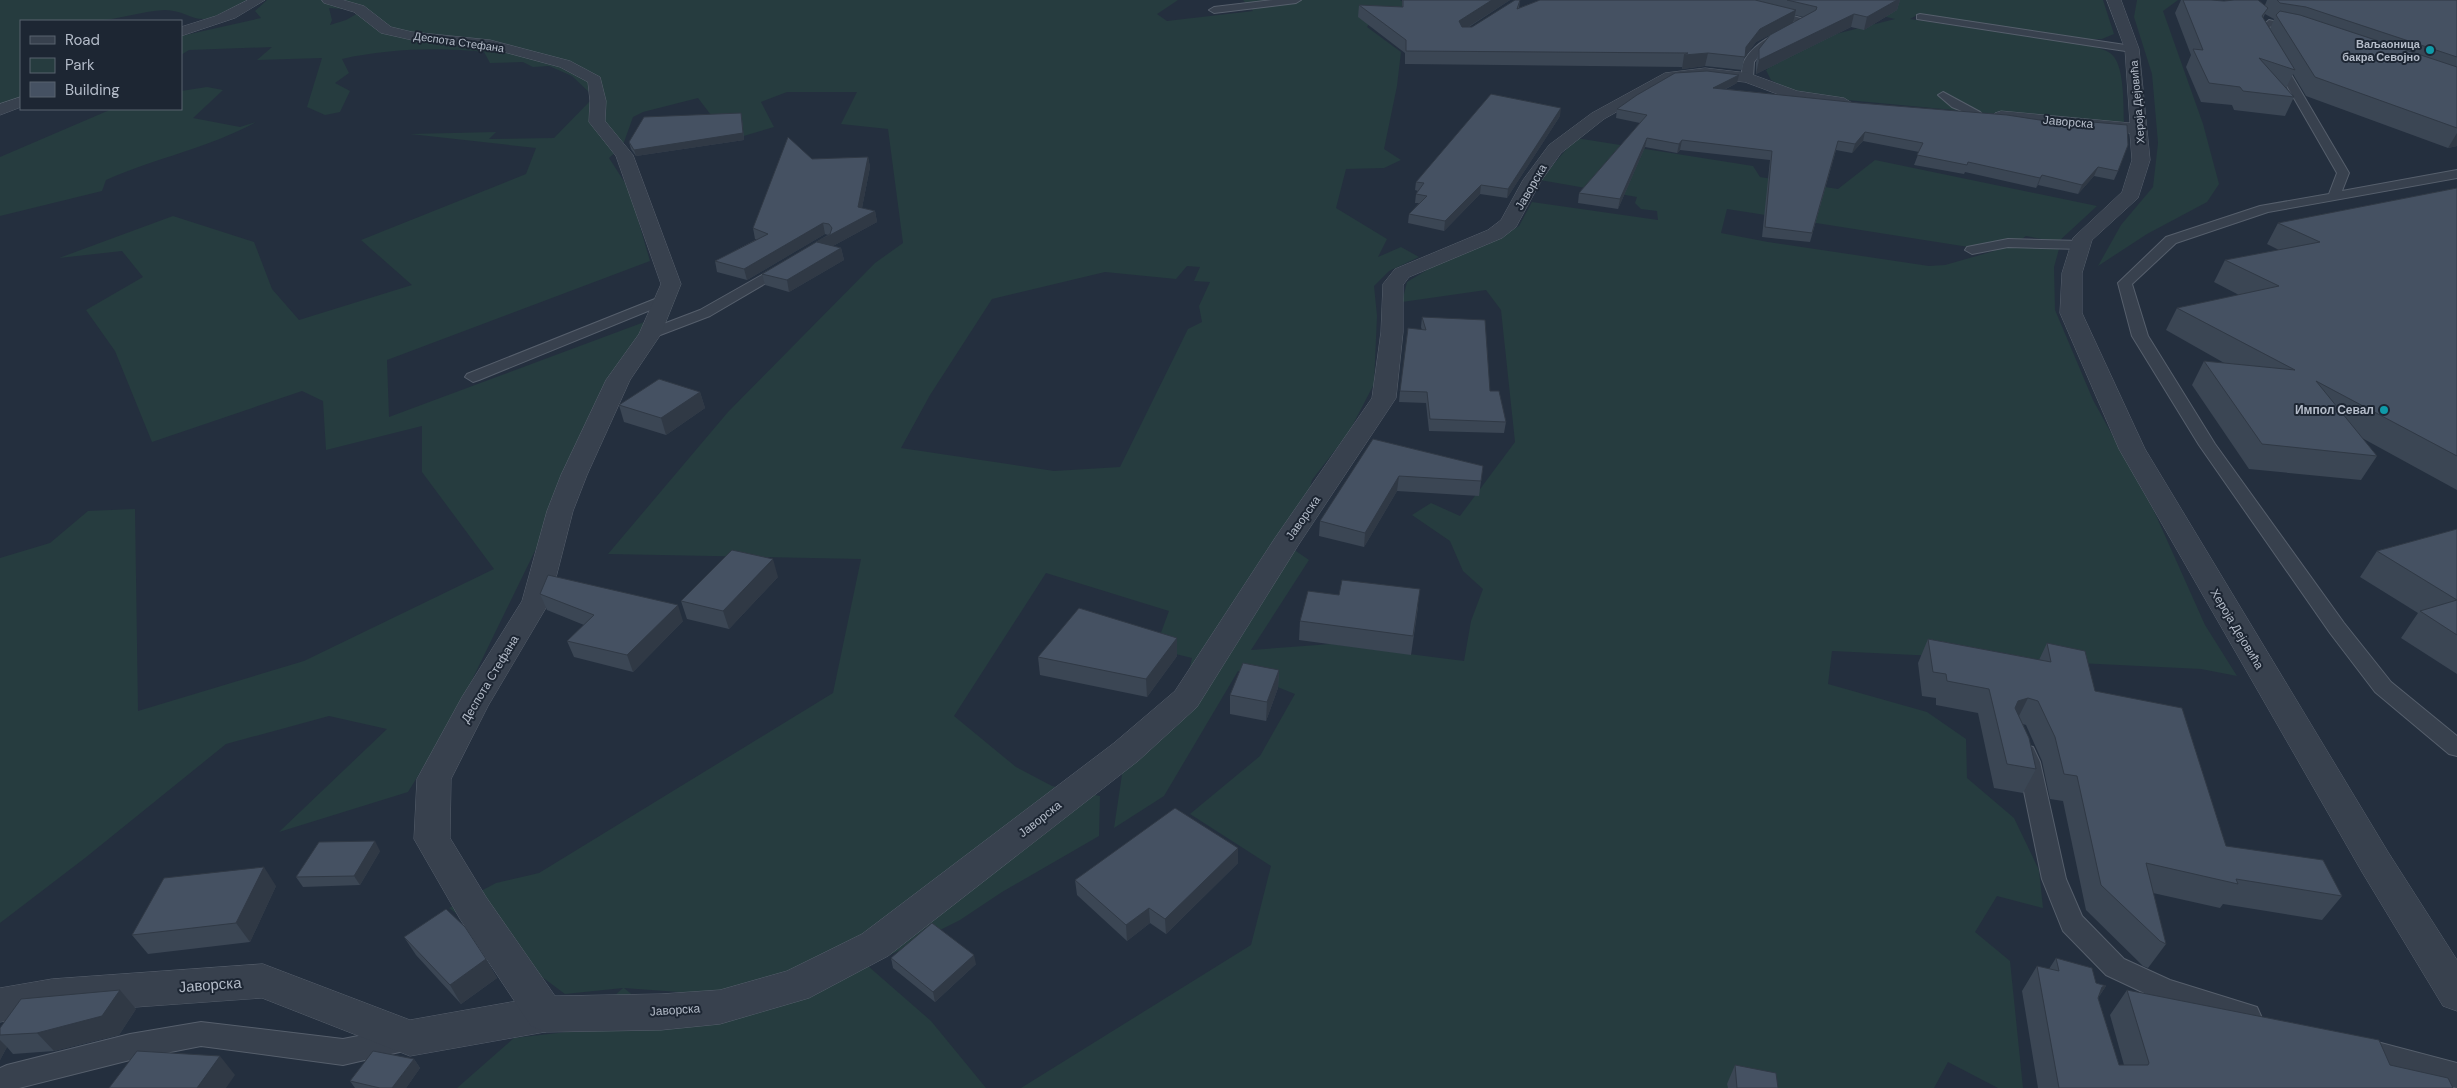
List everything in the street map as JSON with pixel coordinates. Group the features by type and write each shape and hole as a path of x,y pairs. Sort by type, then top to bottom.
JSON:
{"street":[{"path":"182,32 221,19 258,0"},
{"name":"Деспота Стефана","path":"328,0 359,9 386,30 412,36 490,44 565,64 596,80 597,122 624,156 671,284 650,334 618,380 574,475 560,511 536,601 473,705 434,779 432,839 473,908 545,1014"},
{"name":"Хероја Дејовића","path":"2114,0 2132,49 2140,129 2141,160 2131,194 2083,238 2072,273 2071,313 2132,449 2375,862 2457,994"},
{"name":"Јаворска","path":"0,1005 52,996 263,981 410,1038 545,1014 661,1012 720,1007 795,986 875,945 1119,758 1186,699 1285,544 1384,398 1392,332 1393,284 1402,273 1495,234 1509,223 1532,180 1556,149 1598,116 1670,76 1705,73 1748,78 1794,95 1872,106"},
{"path":"0,110 20,102"},
{"name":"Јаворска","path":"1920,109 2140,129"}],"lane":[{"path":"1214,10 1296,0"},
{"path":"1748,78 1749,62 1762,45 1807,21 1761,11"},
{"path":"2258,16 2269,23 2294,27 2312,33"},
{"path":"1920,17 2132,49"},
{"path":"2269,23 2262,32 2343,173 2334,196"},
{"path":"1943,95 1956,105 1976,114"},
{"path":"2457,174 2265,209 2171,240 2125,282 2140,336 2207,445 2337,628 2383,687 2457,748"},
{"path":"1972,250 2008,243 2081,245"},
{"path":"650,334 705,314 796,259"},
{"path":"474,377 665,299"},
{"path":"2016,732 2029,762 2054,879 2072,923 2115,967 2164,990 2269,1023"},
{"name":"Јаворска","path":"7,1078 130,1047 201,1034 343,1052 410,1038"},
{"path":"2336,1043 2457,1076"}],"green space":[{"path":"0,0 247,0 222,14 205,19 165,10 103,20 20,20 20,103 0,110"},
{"path":"267,0 1178,0 1157,14 1167,21 1253,11 1243,0 1400,0 1409,6 1373,17 1367,27 1401,52 1397,86 1384,149 1401,160 1384,168 1346,169 1336,208 1387,239 1378,257 1401,247 1419,257 1389,271 1374,286 1377,316 1374,384 1349,432 1312,480 1293,549 1309,560 1251,650 1331,644 1464,661 1471,621 1483,589 1463,571 1450,541 1412,515 1431,503 1460,516 1515,442 1501,310 1486,290 1402,302 1407,282 1445,259 1486,245 1519,226 1532,202 1658,220 1657,211 1641,209 1635,203 1637,197 1540,180 1576,138 1753,166 1760,177 1838,189 1875,160 2097,206 2058,242 2026,236 2010,247 2059,249 2054,267 2055,310 2093,400 2154,511 2205,625 2237,676 2201,669 1832,651 1828,684 1927,712 1966,739 1967,778 2014,818 2039,870 2043,908 1997,896 1975,932 2010,961 2023,1088 1998,1088 1948,1062 1934,1088 1021,1088 1251,945 1271,866 1190,814 1260,756 1295,694 1238,671 1164,796 1114,828 1123,768 1177,726 1192,658 1155,649 1169,611 1046,573 954,716 1016,767 1052,786 1100,796 1099,836 1002,892 960,920 868,966 931,1021 986,1088 457,1088 514,1038 575,1031 623,988 565,994 449,908 496,883 539,873 833,693 861,559 608,554 728,412 875,263 903,243 888,129 841,124 857,92 787,92 761,102 774,127 730,140 698,98 643,112 633,117 623,145 609,158 629,189 650,261 387,360 389,417 647,321 452,721 408,792 279,832 387,729 329,716 226,744 85,858 0,923 0,558 50,543 88,511 135,509 138,711 304,661 494,569 422,472 422,426 326,450 323,401 302,391 152,442 115,351 86,310 143,277 122,251 59,258 173,216 254,242 272,289 299,320 412,285 361,240 526,174 536,148 410,134 496,132 489,139 554,138 592,99 592,95 572,76 549,66 533,67 523,62 490,63 484,52 413,50 377,53 342,59 349,73 335,83 350,91 340,112 325,115 307,107 322,58 257,60 272,47 189,50 182,54 182,36 261,18 255,11","holes":["329,8 356,10 360,12 346,20 330,25 332,20","1727,209 1994,251 1945,265 1929,266 1768,242 1721,233","1187,266 1200,267 1194,281 1210,282 1199,306 1202,322 1188,329 1120,467 1054,471 901,448 930,395 992,299 1105,272 1176,279","624,988 706,994 776,1005 705,1026 664,1021"]},
{"path":"1867,0 2103,0 2114,34 2102,39 2089,39 1919,14 1910,19 2087,45 2108,52 2115,58 2121,74 2124,122 2051,119 1825,98 1789,90 1771,80 1766,70 1771,66 1828,36 1895,19 1841,6"},
{"path":"2137,0 2178,0 2163,11 2203,124 2219,184 2207,202 2147,234 2098,266 2121,225 2153,187 2158,143 2152,74 2134,17"},
{"path":"207,87 223,90 193,118 240,127 256,122 220,139 106,180 102,191 0,216 0,157 110,110 182,110 182,91"}],"building":[{"path":"1403,0 1492,0 1459,21 1462,27 1472,27 1515,0 1520,0 1517,9 1540,0 1755,0 1796,10 1760,29 1746,47 1745,57 1708,53 1684,55 1688,53 1406,51 1406,40 1359,5 1403,7"},
{"path":"1787,0 1897,0 1867,17 1854,14 1759,60 1759,49 1770,35 1816,10 1817,7"},
{"path":"2183,0 2258,0 2268,8 2262,16 2295,70 2259,58 2294,97 2243,91 2240,87 2209,83 2193,49 2203,50"},
{"name":"Ваљаоница бакра Севојно","path":"2277,0 2457,0 2457,57 2306,7 2280,3"},
{"path":"2280,11 2300,15 2457,67 2457,128 2315,77 2276,15"},
{"path":"1707,71 1739,75 1713,88 1859,103 2007,115 2092,128 2092,122 2127,125 2128,145 2118,171 2098,167 2082,185 2042,175 2040,178 1968,162 1967,165 1917,155 1923,143 1865,132 1855,144 1838,141 1812,233 1765,227 1772,151 1682,140 1679,144 1647,138 1620,199 1579,193 1647,115 1617,109 1675,73"},
{"path":"1491,94 1561,108 1508,189 1481,185 1445,221 1409,214 1427,196 1416,194 1424,183 1416,182"},
{"path":"741,113 743,133 634,150 629,142 644,117"},
{"path":"788,137 812,159 868,157 858,207 875,211 817,242 841,248 787,280 762,274 830,234 832,228 829,224 823,223 744,269 715,261 768,234 753,228"},
{"name":"Импол Севал","path":"2457,188 2457,456 2316,381 2377,456 2262,444 2204,361 2295,370 2177,308 2279,286 2225,260 2320,242 2278,223"},
{"path":"1422,317 1485,320 1490,391 1499,391 1506,422 1430,419 1427,392 1400,391 1408,328 1426,330"},
{"path":"659,379 700,392 661,418 619,405"},
{"path":"1373,439 1483,466 1481,481 1399,476 1365,533 1320,521"},
{"path":"2457,529 2457,600 2377,551"},
{"path":"732,550 773,559 723,611 681,601"},
{"path":"548,575 678,605 627,655 567,641 594,615 540,594"},
{"path":"1342,580 1420,589 1413,636 1300,621 1308,591 1339,595"},
{"path":"2457,600 2457,635 2420,611"},
{"path":"1079,608 1177,638 1146,679 1038,657"},
{"path":"1928,639 2051,662 2047,643 2085,651 2095,691 2182,708 2226,846 2323,860 2342,896 2236,879 2238,884 2146,863 2166,944 2160,941 2101,885 2077,776 2064,774 2055,737 2038,701 2028,698 2018,701 2015,708 2029,738 2036,769 2007,764 1989,689 1947,681 1946,674 1933,672"},
{"path":"1243,663 1279,670 1267,702 1230,695"},
{"path":"1175,808 1238,848 1165,919 1149,908 1126,925 1075,880"},
{"path":"375,841 354,876 296,877 319,842"},
{"path":"264,867 236,923 132,935 164,878"},
{"path":"446,909 465,927 486,959 450,985 404,937"},
{"path":"932,923 974,955 933,992 891,958"},
{"path":"2056,958 2092,968 2096,983 2106,986 2102,987 2098,998 2119,1065 2148,1065 2149,1063 2127,990 2379,1040 2390,1065 2448,1078 2453,1088 2059,1088 2037,966 2059,971"},
{"path":"120,990 102,1016 37,1033 0,1035 0,1028 21,999"},
{"path":"137,1051 220,1056 197,1088 109,1088"},
{"path":"373,1051 414,1059 392,1088 380,1088 350,1081"},
{"path":"1735,1065 1776,1073 1778,1088 1737,1088"}],"place":[{"name":"Ваљаоница бакра Севојно","path":"2430,50"},
{"name":"Импол Севал","path":"2384,410"}]}
